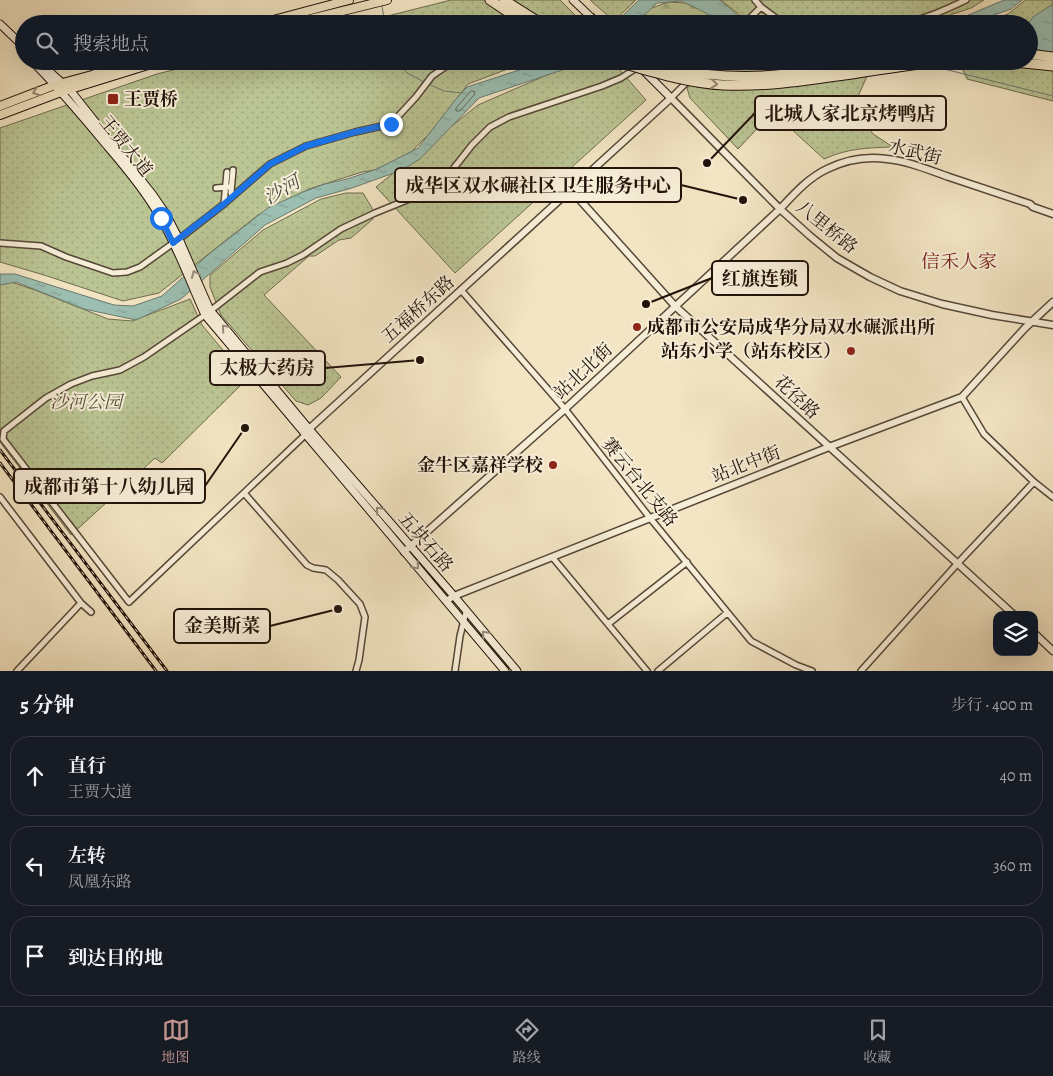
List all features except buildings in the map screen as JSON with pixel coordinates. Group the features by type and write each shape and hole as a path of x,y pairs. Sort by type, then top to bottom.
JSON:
{"highway":[{"path":"490,0 512,15"},
{"path":"504,0 528,15"},
{"path":"1038,55 1053,56"},
{"path":"1038,64 1053,66"},
{"path":"648,70 698,82 721,85 749,85 819,79 881,70"},
{"path":"680,70 736,76 775,75 812,70"}],"main road":[{"path":"292,15 349,0"},
{"path":"325,15 387,0"},
{"path":"573,0 589,15"},
{"path":"0,24 15,38"},
{"path":"0,30 15,45"},
{"name":"王贾大道","path":"43,70 59,84 70,90 153,195 166,214 207,312 309,433"},
{"name":"王贾大道","path":"46,70 59,84 61,92 147,195 176,241"},
{"path":"0,106 103,70"},
{"path":"0,115 61,92 133,70"},
{"name":"八里桥路","path":"644,70 671,98"},
{"name":"五块石路","path":"309,433 454,596 516,671"},
{"name":"五块石路","path":"309,433 404,552 505,671"}],"street":[{"path":"755,0 772,15"},
{"path":"931,15 966,0"},
{"path":"753,15 761,7"},
{"path":"0,243 41,246 113,274 127,272 140,267 224,204 270,164 306,146 391,124 432,76 441,70"},
{"path":"207,312 260,272 287,263 303,255 341,229 374,213 439,187 472,145 490,127 509,117 608,84 621,78 630,70"},
{"name":"五福桥东路","path":"207,312 144,357 120,370 92,376 71,384 46,398 4,431 3,439 129,602 461,290 671,98 698,70"},
{"name":"八里桥路","path":"671,98 780,209 837,258 870,277 900,291 942,304 992,315 1053,325"},
{"name":"水武街","path":"780,209 810,180 826,169 846,161 865,158 886,158 911,164 1030,204 1032,207 1053,214"},
{"path":"224,204 230,171"},
{"path":"228,187 232,197"},
{"path":"216,188 228,187"},
{"name":"花径路","path":"571,190 675,306 1010,611"},
{"name":"站北北街","path":"404,552 565,409 780,209"},
{"name":"赛云台北支路","path":"461,290 565,409 650,518 751,641 796,665 812,671"},
{"name":"站北中街","path":"446,601 454,596 650,518 962,397 1032,321 1053,302"},
{"path":"962,397 984,434 1034,482 1053,497"},
{"path":"861,671 1034,482"},
{"path":"244,492 307,565 326,570 360,604 365,617 356,671"},
{"path":"0,498 80,604 91,612"},
{"path":"553,558 647,671"},
{"path":"608,624 687,562"},
{"path":"17,671 80,604"},
{"path":"455,671 466,612"},
{"path":"658,671 728,613"},
{"path":"1038,637 1053,650"}],"green space":[{"path":"451,0 560,0 575,15 392,15"},
{"path":"590,0 636,0 620,15 607,15"},
{"path":"721,0 984,0 971,8 950,15 740,15"},
{"path":"1025,0 1053,0 1053,101 967,79 963,70 1038,70 1038,15 1005,15"},
{"path":"668,2 686,3 707,9 714,15 644,15 649,9"},
{"path":"173,70 505,70 468,84 430,133 410,153 375,170 362,172 309,189 258,215 159,293 123,301 0,262 0,128"},
{"path":"558,70 620,70 646,100 455,273 376,187 478,105"},
{"path":"704,70 870,70 854,105 873,134 893,147 866,148 833,155 824,159 776,115 770,115 738,149 690,98 687,88"},
{"path":"346,193 363,193 372,208 373,219 351,238 339,240 315,256 309,256 264,295 341,377 321,398 308,405 296,401 221,315 210,287 210,275 263,230 321,199"},
{"name":"沙河公园","path":"11,282 108,319 132,321 190,299 202,325 247,379 162,463 155,458 71,535 0,442 0,284"}],"water":[{"path":"639,0 720,0 738,15 708,15 681,1 657,3 644,15 623,15"},
{"path":"1004,0 1022,0 1011,9 994,15 968,15"},
{"path":"1053,4 1053,54 1038,50 1038,15 1036,15"},
{"path":"519,70 562,70 479,98 420,159 402,170 352,188 316,198 265,225 181,299 136,320 84,309 16,282 0,285 0,274 15,274 114,305 133,306 162,296 209,254 268,208 325,184 377,169 418,148 467,87"},
{"path":"773,70 836,70 782,77"}],"waterway":[{"path":"382,6 384,15"},
{"path":"405,70 424,82"},
{"path":"948,70 1053,96"},
{"path":"428,84 444,91 462,93"}],"railway":[{"path":"0,450 167,671"},
{"path":"0,463 156,671"}],"place":[{"name":"王贾桥","path":"113,99"},
{"name":"北城人家北京烤鸭店","path":"707,163"},
{"name":"成华区双水碾社区卫生服务中心","path":"743,200"},
{"name":"红旗连锁","path":"646,304"},
{"name":"成都市公安局成华分局双水碾派出所","path":"637,327"},
{"name":"站东小学（站东校区）","path":"851,351"},
{"name":"太极大药房","path":"420,360"},
{"name":"成都市第十八幼儿园","path":"245,428"},
{"name":"金牛区嘉祥学校","path":"553,465"},
{"name":"金美斯菜","path":"338,609"}],"district":[{"name":"信禾人家","path":"959,262"}],"route":[{"path":"161,218 173,243 224,204 270,164 306,146 391,124"}],"water label":[{"name":"沙河","path":"282,190"}]}
